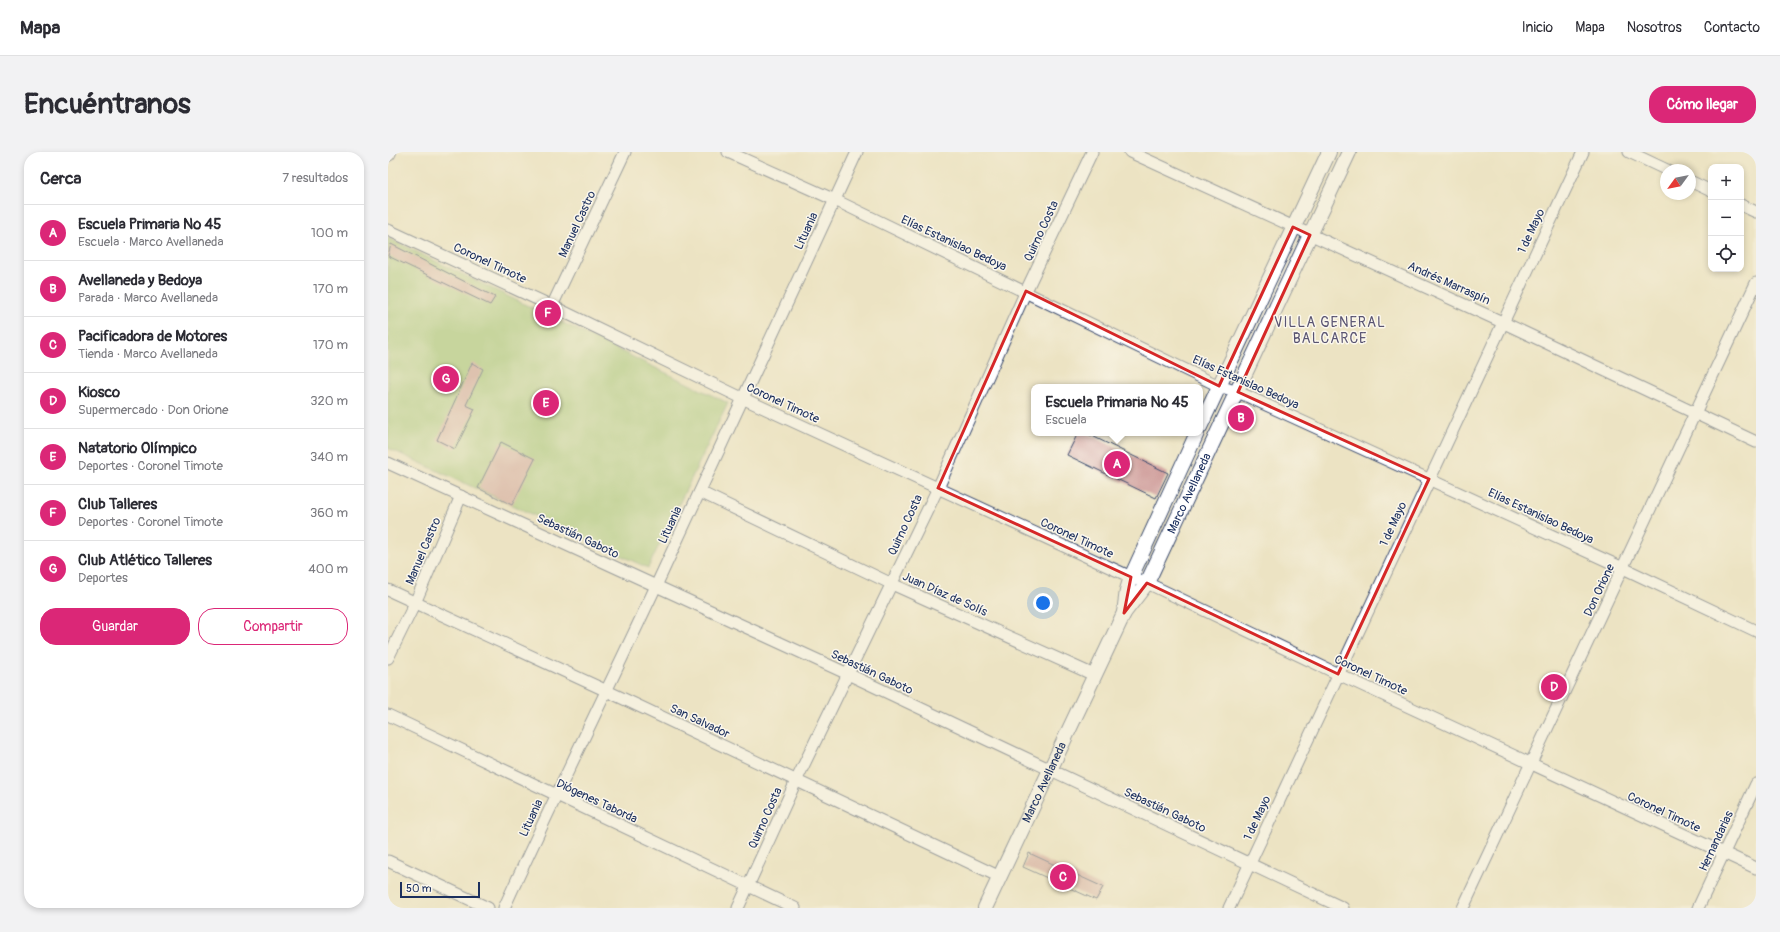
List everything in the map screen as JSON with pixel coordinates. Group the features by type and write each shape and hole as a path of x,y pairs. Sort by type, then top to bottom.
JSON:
{"street":[{"name":"Manuel Castro","path":"552,306 625,152"},
{"name":"Elías Estanislao Bedoya","path":"728,152 835,200 1219,386 1238,392 1623,568 1756,631"},
{"name":"Lituania","path":"504,908 555,796 656,587 742,398 857,152"},
{"name":"Quirno Costa","path":"738,908 796,781 938,488 1026,292 1092,152"},
{"name":"Andrés Marraspín","path":"1130,152 1502,322 1756,442"},
{"path":"1203,421 1329,152"},
{"name":"Marco Avellaneda","path":"985,908 1051,771 1094,675 1124,613 1147,583 1350,152"},
{"name":"1 de Mayo","path":"1229,908 1582,152"},
{"path":"1629,152 1660,167"},
{"path":"1696,184 1708,190"},
{"path":"1744,206 1756,212"},
{"name":"Coronel Timote","path":"388,230 552,306 742,398 1147,583 1531,765 1756,868"},
{"name":"Don Orione","path":"1463,908 1756,283"},
{"name":"Marco Avellaneda","path":"1124,613 1127,590 1131,577 1196,436"},
{"name":"Sebastián Gaboto","path":"388,462 656,587 848,674 1343,908"},
{"name":"Juan Díaz de Solís","path":"700,492 892,584 1094,675"},
{"name":"Manuel Castro","path":"388,658 415,602 461,496"},
{"name":"San Salvador","path":"388,590 607,691 1000,876"},
{"name":"Diógenes Taborda","path":"388,715 555,796 795,908"},
{"name":"Hernandarias","path":"1698,908 1756,784"},
{"path":"388,860 488,908"}],"highlighted area":[{"path":"1293,227 1310,235 1238,392 1429,479 1338,674 1147,583 1124,613 1131,577 938,488 1026,291 1219,386"}],"green space":[{"path":"388,238 728,403 648,568 388,448"}],"building":[{"path":"391,244 495,297 490,305 388,256"},
{"path":"472,363 483,369 466,405 475,409 455,449 437,440"},
{"path":"1076,436 1092,436 1168,473 1156,498 1067,455"},
{"path":"501,442 535,459 512,505 478,488"},
{"path":"1029,853 1103,887 1096,900 1023,867"}],"place":[{"name":"Club Talleres","path":"548,313"},
{"name":"Club Atlético Talleres","path":"446,379"},
{"name":"Natatorio Olímpico","path":"546,403"},
{"name":"Avellaneda y Bedoya","path":"1241,418"},
{"name":"Escuela Primaria Nº 45","path":"1117,464"},
{"name":"Kiosco","path":"1554,687"},
{"name":"Pacificadora de Motores","path":"1063,877"}],"district":[{"name":"VILLA GENERAL BALCARCE","path":"1330,330"}]}
